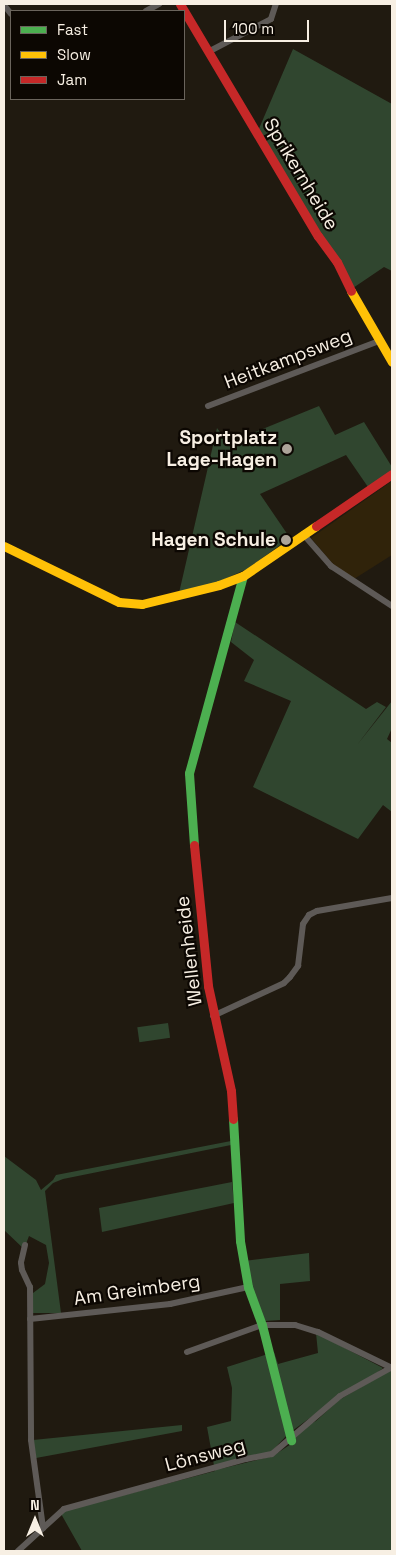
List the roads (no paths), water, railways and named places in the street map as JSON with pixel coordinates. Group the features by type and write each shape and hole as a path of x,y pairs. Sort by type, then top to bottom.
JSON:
{"street":[{"path":"148,10 159,4"},
{"path":"208,52 271,18 276,4"},
{"name":"Sprikernheide","path":"185,13 318,236 337,262 392,362"},
{"name":"Heitkampsweg","path":"208,406 379,340"},
{"path":"4,546 119,602 142,604 219,585 243,576 392,474"},
{"path":"303,534 331,566 392,606"},
{"name":"Wellenheide","path":"243,576 189,773 194,849 208,986 213,1016 231,1091 240,1241 248,1287 262,1325 291,1440"},
{"path":"213,1016 284,983 290,977 298,966 303,924 308,915 317,911 392,898"},
{"path":"25,1245 21,1263 22,1270 30,1287 31,1440 43,1528"},
{"name":"Am Greimberg","path":"30,1319 170,1304 248,1287"},
{"path":"187,1352 262,1325"},
{"name":"Lönsweg","path":"262,1325 295,1326 318,1332 391,1367"},
{"name":"Lönsweg","path":"18,1551 64,1509 246,1459 272,1454 291,1440 340,1396 372,1380 391,1367"}],"place":[{"name":"Sportplatz Lage-Hagen","path":"287,449"},
{"name":"Hagen Schule","path":"286,540"}]}
